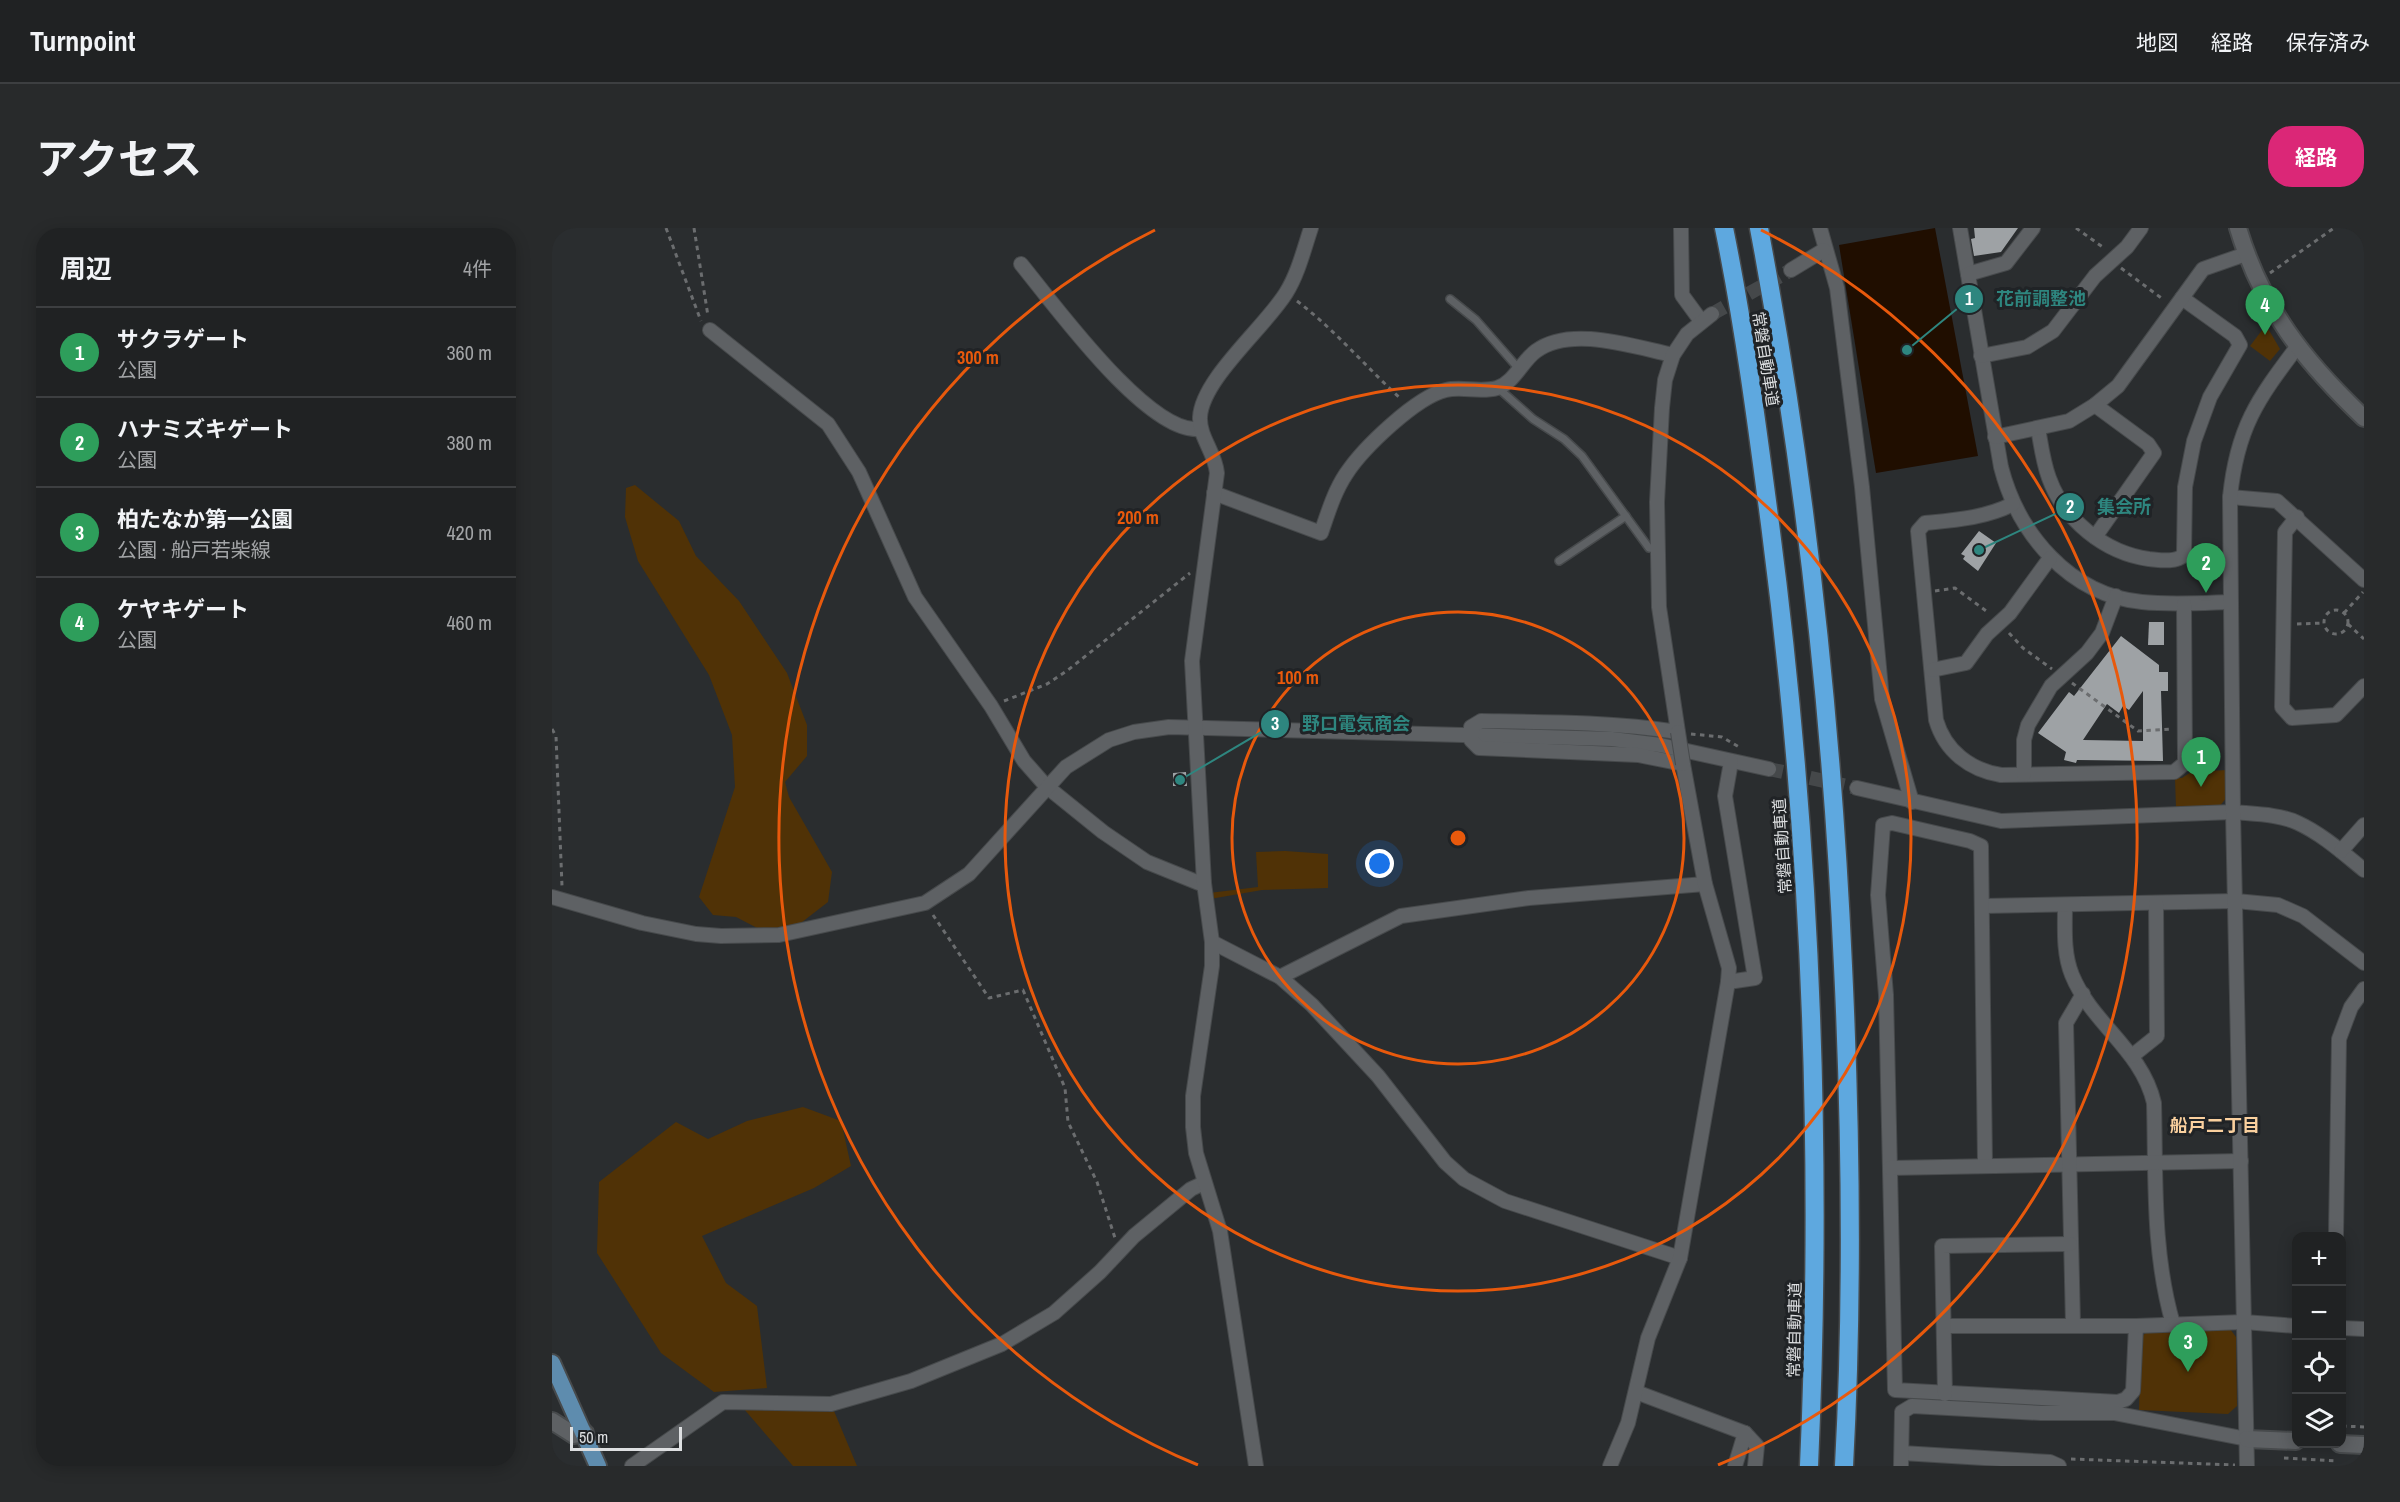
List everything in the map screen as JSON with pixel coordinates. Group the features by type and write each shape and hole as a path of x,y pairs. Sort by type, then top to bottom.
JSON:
{"highway":[{"name":"常磐自動車道","path":"1724,228 1761,451 1783,625 1805,890 1813,1055 1815,1175 1809,1466"},
{"name":"常磐自動車道","path":"1759,228 1797,457 1819,631 1833,777 1847,1052 1851,1188 1844,1466"}],"main road":[{"path":"552,1363 598,1466"}],"street":[{"path":"1256,1466 1220,1231 1204,1183 1195,1144 1192,1096 1212,966 1212,942 1204,883 1192,661 1203,562 1214,493 1216,460 1200,429 1201,405 1211,386 1287,292 1311,228"},
{"path":"1610,1466 1628,1423 1636,1392 1640,1361 1680,1258 1729,968 1705,884 1683,764 1659,607 1657,549 1665,380 1673,355 1687,334 1707,317 1682,295 1681,228"},
{"path":"1820,228 1824,250 1837,288 1882,699 1912,802"},
{"path":"1960,228 1995,437 2013,504 2031,536 2050,558 2090,586 2116,596 2140,602 2230,602"},
{"path":"1968,274 2006,263 2033,228"},
{"path":"1982,356 2027,347 2053,331 2095,276 2127,247 2141,228"},
{"path":"2238,228 2246,254 2271,307 2296,347 2327,382 2364,418"},
{"path":"1791,270 1824,250"},
{"path":"1995,437 2069,421 2095,405 2118,386 2203,269 2246,254"},
{"path":"1021,264 1140,402 1180,427 1190,430 1200,429"},
{"path":"2038,428 2045,464 2055,493 2075,520 2095,537 2132,556 2166,560 2184,555 2185,487 2194,441 2210,397 2240,345 2235,336 2182,298"},
{"path":"710,330 828,424 859,472 915,597 991,706 1024,761 1046,786 1103,832 1147,862 1204,883"},
{"path":"1214,493 1321,533 1346,475 1362,453 1412,410 1447,390 1498,388 1520,369 1536,350 1566,339 1585,338 1673,355"},
{"path":"2247,1466 2233,812 2230,496 2233,462 2248,418 2296,347"},
{"path":"2095,405 2148,444 2154,453 2095,537"},
{"path":"2230,496 2277,501 2364,580"},
{"path":"2013,504 1995,513 1973,518 1925,523 1918,531 1936,720 1940,733 1948,745 1972,766 1986,772 2024,774 2174,772 2182,768 2185,763 2186,728 2184,603"},
{"path":"2297,517 2285,532 2282,707 2289,716 2297,718 2336,715 2364,686"},
{"path":"1932,670 1966,663 1987,634 2010,613 2050,558"},
{"path":"2024,774 2024,740 2028,725 2051,686 2087,653 2102,633 2116,596"},
{"path":"1678,732 1637,726 1481,721 1470,727 1471,740 1479,747 1638,755 1683,764"},
{"path":"557,899 642,923 696,934 721,936 779,935 925,903 969,874 1066,766 1109,740 1134,732 1169,727 1470,734 1640,742 1769,769"},
{"path":"1728,982 1755,978 1725,796 1731,762"},
{"path":"1857,788 2001,821 2233,812 2270,815 2297,822 2341,851 2364,870"},
{"path":"1985,1164 1981,846 1970,841 1892,823 1883,825 1878,895 1886,995 1895,1390 2118,1402 2126,1399 2133,1391 2136,1326"},
{"path":"2341,851 2364,825"},
{"path":"1280,977 1401,916 1529,898 1705,884"},
{"path":"1983,906 2236,901 2278,905 2303,916 2364,963"},
{"path":"2132,1056 2157,1036 2156,903"},
{"path":"2065,905 2066,952 2072,976 2083,994 2146,1076 2154,1103 2158,1258 2163,1289 2173,1324"},
{"path":"1212,942 1280,977 1312,1005 1378,1076 1445,1161 1464,1179 1505,1201 1680,1258"},
{"path":"2336,1232 2339,1039 2351,1007 2364,989"},
{"path":"2073,1324 2066,1023 2083,994"},
{"path":"1890,1168 2069,1162 2241,1161"},
{"path":"632,1466 723,1402 831,1404 911,1381 1002,1344 1054,1313 1191,1189 1204,1183"},
{"path":"1945,1394 1942,1246 2070,1244"},
{"path":"1944,1326 2073,1324 2136,1326 2244,1322 2292,1326"},
{"path":"2346,1328 2364,1329"},
{"path":"1636,1392 1745,1433 1757,1446 1755,1466"},
{"path":"2058,1465 1901,1460 1902,1412 1912,1406 2042,1413 2114,1413 2247,1439 2292,1442"},
{"path":"552,1421 574,1435 585,1433"},
{"path":"1735,1466 1745,1433"},
{"path":"2346,1444 2364,1445"}],"lane":[{"path":"1450,299 1476,320 1520,369"},
{"path":"1498,388 1533,419 1564,439 1582,456 1648,548 1657,549"},
{"path":"1559,561 1626,516"}],"path":[{"path":"666,228 698,319 710,330"},
{"path":"694,228 710,330"},
{"path":"2266,275 2334,228"},
{"path":"1287,292 1325,322 1412,410"},
{"path":"991,706 1047,684 1068,670 1203,562"},
{"path":"2344,613 2364,591"},
{"path":"2324,623 2330,612 2337,610 2344,613 2348,624 2364,639"},
{"path":"2283,624 2324,623"},
{"path":"2324,623 2330,633 2338,634 2345,630 2348,624"},
{"path":"552,729 556,736 557,899"},
{"path":"1678,732 1722,737 1746,750"},
{"path":"925,903 989,998 1023,990 1065,1088 1068,1122 1097,1182 1105,1214 1120,1251"},
{"path":"2346,1426 2364,1427"},
{"path":"2276,1457 2341,1461"},
{"path":"2058,1465 2073,1458 2247,1466"}],"shaded area":[{"path":"1935,228 1978,456 1876,473 1839,245"},
{"path":"2266,325 2280,349 2270,361 2250,346"},
{"path":"635,485 679,521 696,556 739,601 787,673 807,725 807,756 785,782 789,797 832,872 828,902 797,926 765,932 736,917 713,915 699,897 735,787 732,735 709,675 638,561 625,517 626,488"},
{"path":"2227,770 2227,797 2219,807 2176,808 2175,778 2182,778 2191,772"},
{"path":"1285,851 1328,854 1328,888 1262,890 1210,899 1209,893 1258,887 1256,852"},
{"path":"803,1107 841,1121 851,1166 814,1188 702,1236 726,1283 757,1306 767,1388 714,1392 661,1353 597,1253 599,1182 676,1122 708,1139 747,1121"},
{"path":"2230,1329 2236,1337 2237,1406 2228,1414 2139,1410 2141,1338 2147,1331"},
{"path":"744,1409 834,1411 857,1466 793,1466"}],"building":[{"path":"1974,228 2018,228 2001,252 1974,256 1971,239 1975,238"},
{"path":"1979,531 1996,543 1978,571 1963,559 1965,556 1961,554"},
{"path":"2149,622 2164,622 2164,645 2148,645"},
{"path":"2121,636 2159,665 2159,672 2168,672 2168,691 2161,691 2163,761 2077,760 2076,763 2064,760 2066,752 2038,733 2069,692 2074,696","holes":["2143,691 2143,741 2083,740 2107,704 2119,713 2123,706 2129,710"]},
{"path":"1186,772 1187,786 1173,786 1173,773"}],"tunnel":[{"path":"1712,314 1791,270"},
{"path":"1769,769 1857,788"}],"place":[{"name":"ケヤキゲート","path":"2265,335"},
{"name":"花前調整池","path":"1907,350"},
{"name":"集会所","path":"1979,550"},
{"name":"ハナミズキゲート","path":"2206,593"},
{"name":"野口電気商会","path":"1180,780"},
{"name":"サクラゲート","path":"2201,787"},
{"name":"柏たなか第一公園","path":"2188,1372"}],"district":[{"name":"船戸二丁目","path":"2215,1125"}]}
